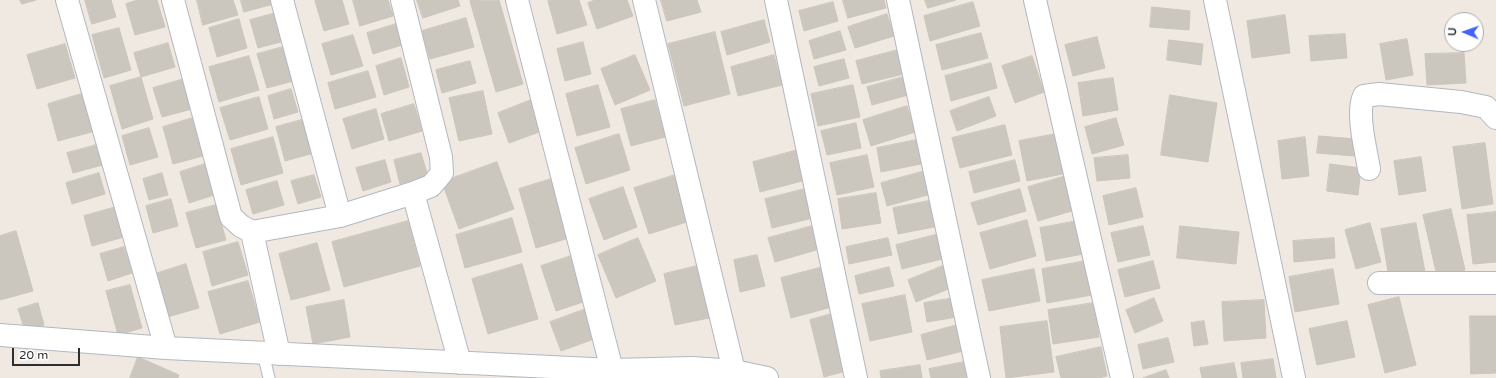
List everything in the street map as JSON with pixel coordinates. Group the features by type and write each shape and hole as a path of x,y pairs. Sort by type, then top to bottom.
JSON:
{"street":[{"path":"67,0 166,348"},
{"path":"173,0 231,216 241,226 252,232 340,216 431,186 442,173 441,157 402,0"},
{"path":"282,0 340,216"},
{"path":"518,0 612,370"},
{"path":"644,0 733,374"},
{"path":"776,0 856,378"},
{"path":"898,0 979,378"},
{"path":"1035,0 1122,378"},
{"path":"1215,0 1294,378"},
{"path":"1369,169 1361,112 1361,102 1364,96 1379,94 1461,102 1486,108 1496,118"},
{"path":"413,193 460,363"},
{"path":"252,232 271,353"},
{"path":"1379,283 1496,283"},
{"path":"0,335 166,348 460,363 612,370 693,368 767,378"}],"lane":[{"path":"269,378 271,353"}],"building":[{"path":"20,0 36,0 22,4"},
{"path":"85,0 111,0 116,17 92,24"},
{"path":"138,0 157,0 165,27 135,35 126,4"},
{"path":"197,0 233,0 238,15 203,25"},
{"path":"241,0 276,0 277,3 244,12"},
{"path":"342,0 349,24 324,31 315,1"},
{"path":"353,0 388,0 393,16 360,26"},
{"path":"417,0 458,0 460,6 423,18"},
{"path":"499,0 523,84 496,92 470,1"},
{"path":"579,0 587,25 557,34 548,1"},
{"path":"595,0 627,0 633,16 597,29 588,3"},
{"path":"661,0 697,0 701,12 667,21"},
{"path":"843,0 884,0 886,8 848,18"},
{"path":"925,0 956,0 928,8"},
{"path":"833,2 838,21 804,31 799,11"},
{"path":"973,2 980,26 930,41 924,16"},
{"path":"1152,7 1190,11 1189,30 1150,27"},
{"path":"276,13 284,41 258,48 250,20"},
{"path":"887,14 894,36 855,48 848,27"},
{"path":"1285,15 1290,53 1252,58 1247,21"},
{"path":"466,18 474,47 430,59 422,31"},
{"path":"239,19 247,48 217,57 209,28"},
{"path":"764,20 770,42 727,55 721,32"},
{"path":"396,24 402,45 373,54 367,33"},
{"path":"119,28 131,70 104,78 92,35"},
{"path":"840,31 846,50 814,59 809,41"},
{"path":"715,32 730,94 684,106 668,44"},
{"path":"981,33 988,58 942,70 936,45"},
{"path":"1345,34 1347,58 1311,61 1309,36"},
{"path":"353,35 363,66 331,75 322,44"},
{"path":"1097,37 1105,68 1073,76 1065,45"},
{"path":"1407,39 1413,75 1386,80 1380,44"},
{"path":"1169,40 1203,44 1201,65 1167,60"},
{"path":"583,42 591,74 565,81 557,49"},
{"path":"168,43 175,67 141,77 134,53"},
{"path":"65,44 75,78 37,89 27,55"},
{"path":"287,46 297,80 267,88 257,54"},
{"path":"898,50 904,74 862,84 856,61"},
{"path":"1464,53 1466,83 1427,85 1425,54"},
{"path":"635,55 650,90 615,105 601,69"},
{"path":"774,55 782,85 738,96 731,67"},
{"path":"249,56 259,90 219,102 209,67"},
{"path":"1032,56 1044,92 1015,103 1002,66"},
{"path":"401,58 409,87 384,95 376,66"},
{"path":"844,59 849,78 819,86 814,67"},
{"path":"470,61 476,83 442,93 436,70"},
{"path":"991,63 997,88 951,101 945,76"},
{"path":"368,71 376,97 335,109 328,83"},
{"path":"907,76 912,94 872,105 867,87"},
{"path":"141,77 153,119 122,129 110,86"},
{"path":"1113,78 1118,110 1083,116 1078,83"},
{"path":"184,79 192,109 162,117 153,88"},
{"path":"598,85 610,127 577,136 566,94"},
{"path":"853,85 860,117 818,126 811,94"},
{"path":"291,89 298,112 274,119 268,96"},
{"path":"483,91 492,134 459,141 449,98"},
{"path":"88,92 99,130 58,141 48,104"},
{"path":"1170,95 1217,103 1208,162 1161,155"},
{"path":"259,97 268,129 230,140 220,108"},
{"path":"989,97 996,116 957,131 950,111"},
{"path":"531,100 542,131 509,143 498,113"},
{"path":"655,100 665,137 631,146 621,109"},
{"path":"414,104 422,131 389,141 381,114"},
{"path":"907,106 915,132 871,146 863,120"},
{"path":"376,109 384,139 352,149 343,119"},
{"path":"196,117 207,155 173,164 163,127"},
{"path":"1116,118 1124,145 1092,154 1085,127"},
{"path":"305,119 314,153 285,161 276,127"},
{"path":"856,123 861,148 827,155 821,131"},
{"path":"1005,125 1012,155 960,168 952,138"},
{"path":"149,128 158,157 130,165 122,136"},
{"path":"619,134 630,170 586,184 575,148"},
{"path":"1056,134 1063,174 1027,181 1019,141"},
{"path":"1319,136 1356,139 1354,156 1317,153"},
{"path":"273,137 283,173 241,185 231,149"},
{"path":"1305,137 1309,176 1282,179 1278,141"},
{"path":"921,139 926,163 881,172 877,148"},
{"path":"1485,143 1493,204 1462,209 1453,147"},
{"path":"100,144 106,164 73,173 67,153"},
{"path":"798,150 806,180 760,192 753,162"},
{"path":"421,153 428,176 400,184 394,160"},
{"path":"867,155 874,187 837,195 830,163"},
{"path":"1128,155 1130,178 1097,181 1094,158"},
{"path":"1421,157 1426,191 1399,195 1394,161"},
{"path":"385,160 391,182 363,191 356,168"},
{"path":"1015,160 1020,181 974,193 969,172"},
{"path":"497,162 514,209 459,229 442,182"},
{"path":"205,164 214,195 189,203 180,172"},
{"path":"1330,164 1361,168 1358,195 1327,191"},
{"path":"925,171 931,194 887,206 881,183"},
{"path":"99,173 105,194 72,204 66,183"},
{"path":"162,173 168,195 149,200 143,179"},
{"path":"314,175 321,197 298,204 291,181"},
{"path":"675,175 690,221 649,234 634,188"},
{"path":"1066,176 1075,210 1038,221 1028,187"},
{"path":"551,179 569,238 536,248 519,189"},
{"path":"277,181 284,205 253,214 246,190"},
{"path":"623,187 637,227 604,240 589,199"},
{"path":"1136,188 1143,217 1109,225 1103,196"},
{"path":"805,189 813,218 772,228 765,199"},
{"path":"1020,189 1026,211 978,225 971,203"},
{"path":"876,193 881,223 842,229 838,199"},
{"path":"171,199 178,226 153,233 146,206"},
{"path":"939,199 944,225 898,234 893,208"},
{"path":"216,205 226,240 196,248 186,213"},
{"path":"116,207 124,237 92,246 84,216"},
{"path":"1451,209 1465,270 1437,276 1423,215"},
{"path":"1496,212 1496,262 1473,264 1467,215"},
{"path":"512,218 522,252 465,268 456,235"},
{"path":"1027,220 1036,256 990,269 980,233"},
{"path":"408,221 420,266 344,287 332,242"},
{"path":"1077,221 1083,254 1046,261 1040,228"},
{"path":"1370,223 1381,262 1356,269 1345,230"},
{"path":"1416,223 1425,272 1389,278 1381,229"},
{"path":"816,225 823,248 775,262 768,238"},
{"path":"1143,226 1150,255 1118,262 1111,233"},
{"path":"1180,226 1239,232 1236,264 1177,258"},
{"path":"16,231 33,291 0,300 0,236"},
{"path":"939,234 946,258 902,269 896,245"},
{"path":"638,238 656,281 616,298 598,255"},
{"path":"888,238 892,255 849,264 846,247"},
{"path":"1334,238 1335,258 1294,262 1293,241"},
{"path":"238,242 248,275 212,286 203,252"},
{"path":"317,243 330,290 291,300 279,254"},
{"path":"124,247 132,273 108,281 100,254"},
{"path":"574,255 589,300 556,311 541,266"},
{"path":"757,255 765,286 740,292 734,260"},
{"path":"1086,261 1092,295 1047,303 1042,269"},
{"path":"1153,261 1160,288 1125,297 1118,270"},
{"path":"186,264 199,308 164,318 152,275"},
{"path":"522,264 538,319 488,334 472,279"},
{"path":"697,266 709,318 675,325 664,274"},
{"path":"943,266 951,288 916,302 908,280"},
{"path":"823,267 832,307 791,318 781,278"},
{"path":"889,267 894,286 859,294 855,276"},
{"path":"1034,269 1040,301 989,311 982,280"},
{"path":"1333,269 1339,304 1295,312 1289,277"},
{"path":"248,281 260,322 220,334 208,292"},
{"path":"130,285 142,328 118,335 106,291"},
{"path":"905,295 912,332 870,341 862,304"},
{"path":"1399,297 1416,365 1385,373 1368,305"},
{"path":"954,298 957,317 927,322 924,303"},
{"path":"1154,298 1163,321 1135,333 1126,310"},
{"path":"344,300 350,337 313,344 306,307"},
{"path":"1264,300 1266,338 1224,341 1222,302"},
{"path":"38,303 44,325 25,331 18,309"},
{"path":"1094,303 1099,337 1053,344 1048,310"},
{"path":"586,309 597,338 561,351 550,322"},
{"path":"835,313 850,370 824,377 810,320"},
{"path":"1470,316 1496,316 1496,373 1471,374"},
{"path":"1047,321 1054,372 1006,378 1000,327"},
{"path":"1204,321 1208,344 1194,346 1191,323"},
{"path":"1347,321 1355,357 1317,365 1309,329"},
{"path":"957,325 963,351 927,360 921,335"},
{"path":"1168,338 1174,362 1143,369 1138,345"},
{"path":"1101,347 1107,376 1098,378 1061,378 1056,357"},
{"path":"138,357 179,375 178,378 130,378"},
{"path":"1273,359 1276,378 1243,378 1241,363"},
{"path":"964,362 968,378 931,378 929,369"},
{"path":"1234,363 1237,378 1202,378 1200,368"},
{"path":"920,365 922,378 881,378 880,371"},
{"path":"1166,370 1169,378 1143,378"}]}
